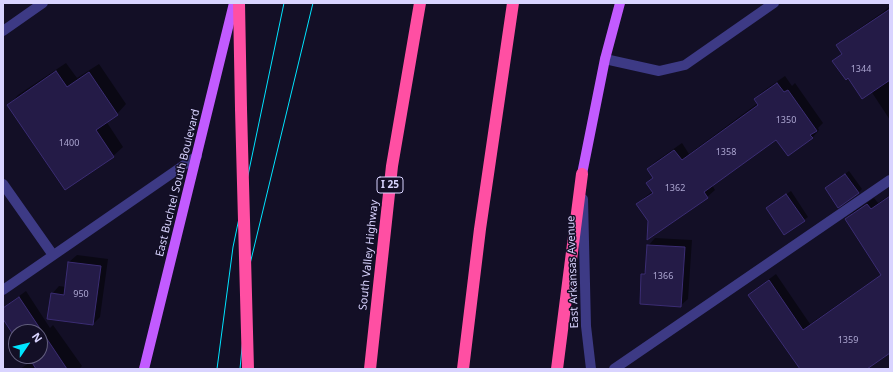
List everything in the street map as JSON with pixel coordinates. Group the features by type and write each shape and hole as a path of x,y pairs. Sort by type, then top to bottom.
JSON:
{"highway":[{"path":"239,3 248,369"},
{"name":"South Valley Highway","path":"370,369 392,166 420,3"},
{"path":"463,369 480,229 514,3"},
{"path":"557,369 582,174"}],"main road":[{"name":"East Buchtel South Boulevard","path":"144,369 234,3"},
{"path":"582,174 605,59 620,3"}],"street":[{"path":"3,31 43,3"},
{"path":"605,59 659,71 684,65 774,3"},
{"path":"3,290 197,156"},
{"name":"East Arkansas Avenue","path":"582,174 586,326 590,369"},
{"path":"614,369 890,180"},
{"path":"3,184 53,255"}],"building":[{"path":"890,9 890,80 862,99 848,78 846,80 832,61 842,54 836,45"},
{"path":"56,71 67,87 89,72 118,115 96,130 114,157 65,190 7,105"},
{"path":"777,83 784,92 788,90 817,131 810,135 813,138 788,156 776,140 704,192 708,198 647,240 648,221 636,204 653,193 646,183 653,178 647,169 674,150 682,160 758,105 754,99"},
{"path":"845,174 859,193 838,208 825,188"},
{"path":"786,194 805,221 784,235 766,208"},
{"path":"890,196 890,353 867,369 800,369 748,295 769,280 803,330 881,275 845,219 867,204 871,209"},
{"path":"647,245 685,247 681,307 640,304 641,274 645,274"},
{"path":"68,262 101,266 93,325 47,319 51,293 64,295"},
{"path":"19,297 37,324 8,324 8,327 3,319 3,308"},
{"path":"48,340 67,369 36,369 33,364 48,364"}],"tram line":[{"path":"217,369 233,247 284,3"},
{"path":"240,369 250,264 313,3"}]}
